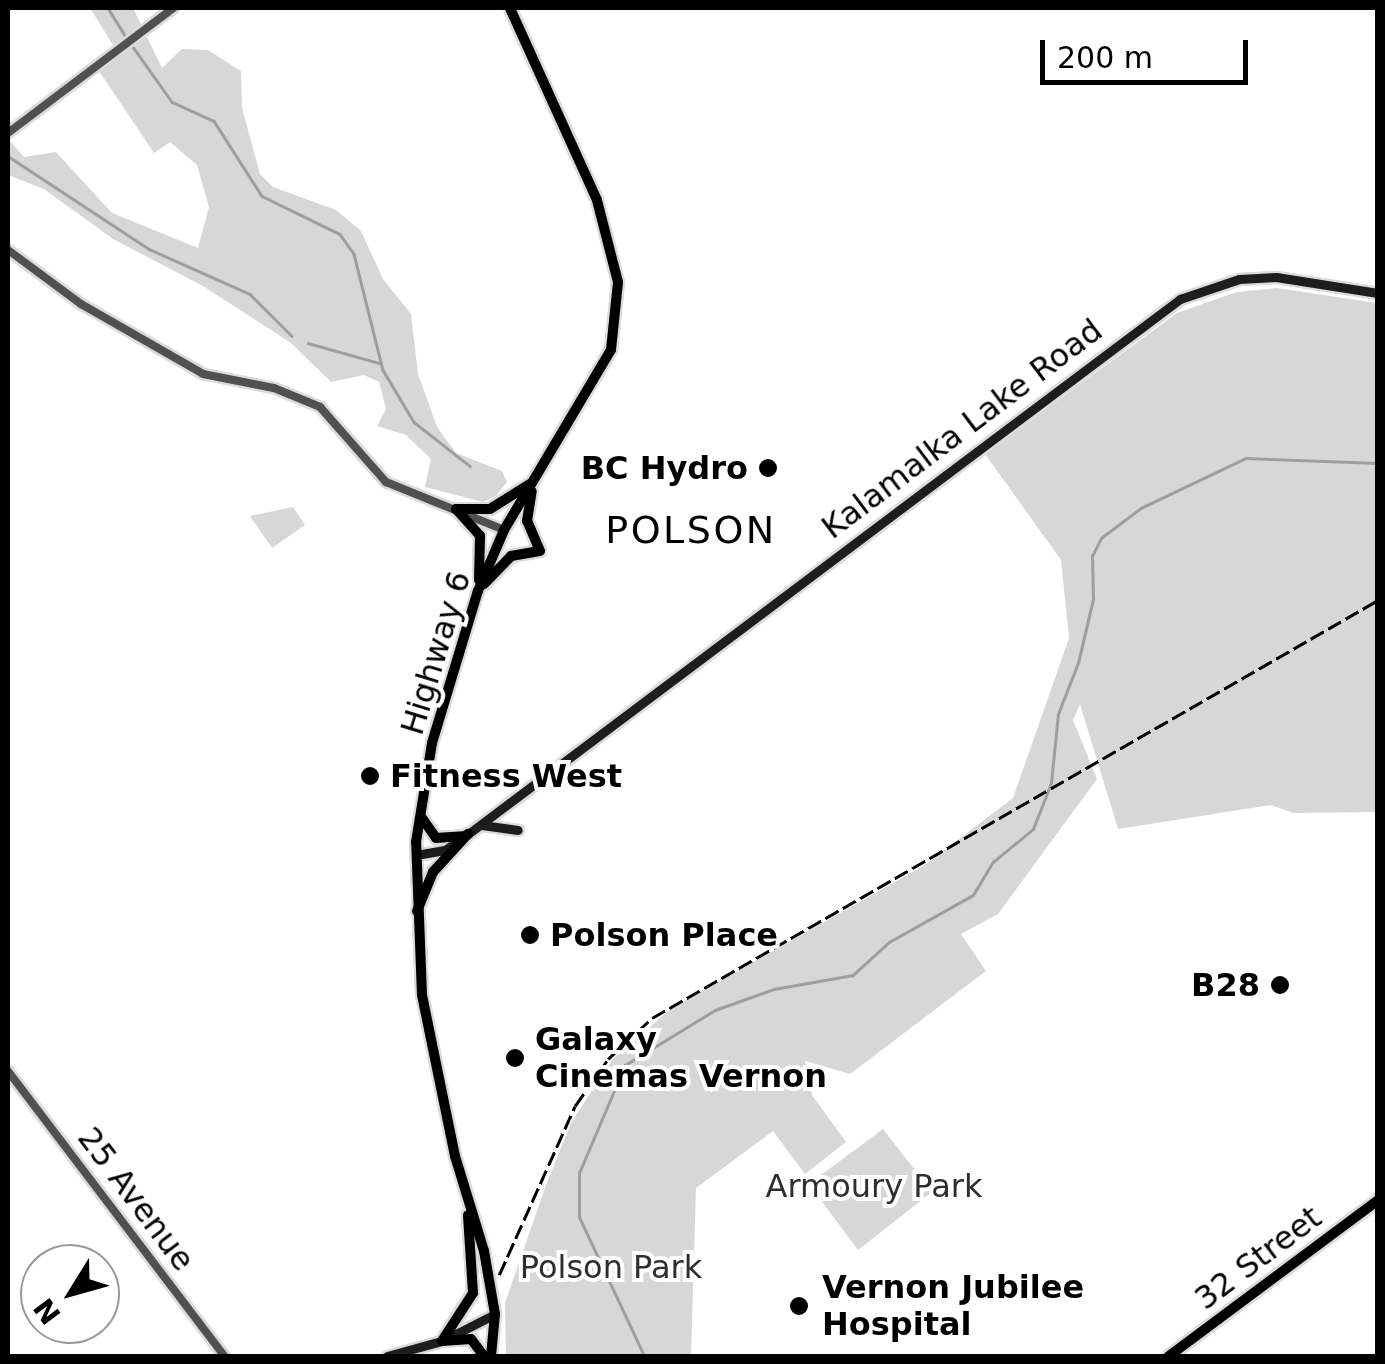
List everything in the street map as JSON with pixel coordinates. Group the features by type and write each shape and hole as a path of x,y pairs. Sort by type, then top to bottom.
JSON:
{"main road":[{"name":"Highway 6","path":"487,1356 495,1314 484,1251 468,1204 422,996 415,917 420,812 442,705 478,591 504,530 611,350 618,282 597,200 510,8"},
{"name":"Kalamalka Lake Road","path":"416,855 445,850 468,834 1180,299 1239,279 1276,277 1378,293"},
{"path":"456,509 498,506 534,480"},
{"path":"478,591 510,556 540,551 526,513 534,480"},
{"path":"456,509 480,536 478,591"},
{"path":"420,812 436,838 468,834"},
{"path":"480,825 518,830"},
{"path":"415,917 432,872 468,834"},
{"name":"32 Street","path":"1169,1356 1378,1200"},
{"path":"442,1341 473,1294 468,1204"},
{"path":"442,1341 495,1314"},
{"path":"387,1356 442,1341 470,1339 487,1356"}],"street":[{"path":"8,133 173,8"},
{"path":"8,250 81,304 203,374 274,388 320,407 372,471 504,530"},
{"name":"25 Avenue","path":"8,1071 224,1356"}],"green space":[{"path":"90,8 133,8 162,68 182,49 208,50 241,71 242,108 260,174 273,187 336,210 361,231 383,279 411,314 418,374 437,427 456,453 502,471 507,482 496,496 483,502 425,487 431,459 406,435 377,426 386,409 379,382 364,375 331,382 291,343 203,286 113,239 44,189 8,175 8,139 24,157 56,152 112,213 198,248 209,207 197,165 170,142 154,153 97,68 118,53"},
{"name":"Polson Park","path":"1277,288 1377,303 1377,812 1293,813 1271,805 1118,829 1080,704 1073,720 1097,779 998,914 961,934 986,971 850,1074 805,1061 812,1095 846,1142 805,1174 773,1131 696,1188 691,1356 506,1356 505,1303 546,1185 571,1123 612,1060 672,1008 925,865 1013,798 1069,638 1061,560 985,454 1177,313 1237,292"},
{"path":"293,507 305,525 272,548 250,516"},
{"name":"Armoury Park","path":"883,1129 932,1192 858,1250 809,1184"}],"waterway":[{"path":"108,8 127,38"},
{"path":"131,44 172,102 214,121 262,196 340,234 354,254 383,370 414,422 470,466"},
{"path":"8,156 149,249 250,294 292,336"},
{"path":"308,343 379,363"},
{"path":"644,1356 579,1217 579,1173 625,1065 715,1010 774,989 853,975 889,942 973,895 993,862 1033,829 1051,783 1058,714 1078,663 1093,599 1092,556 1101,538 1141,508 1246,458 1378,463"}],"railway":[{"path":"499,1275 575,1106 608,1059 652,1018 1378,600"}],"place":[{"name":"BC Hydro","path":"768,468"},
{"name":"Fitness West","path":"370,776"},
{"name":"Polson Place","path":"530,935"},
{"name":"B28","path":"1280,985"},
{"name":"Galaxy Cinemas Vernon","path":"515,1058"},
{"name":"Vernon Jubilee Hospital","path":"799,1306"}],"district":[{"name":"POLSON","path":"691,531"}]}
